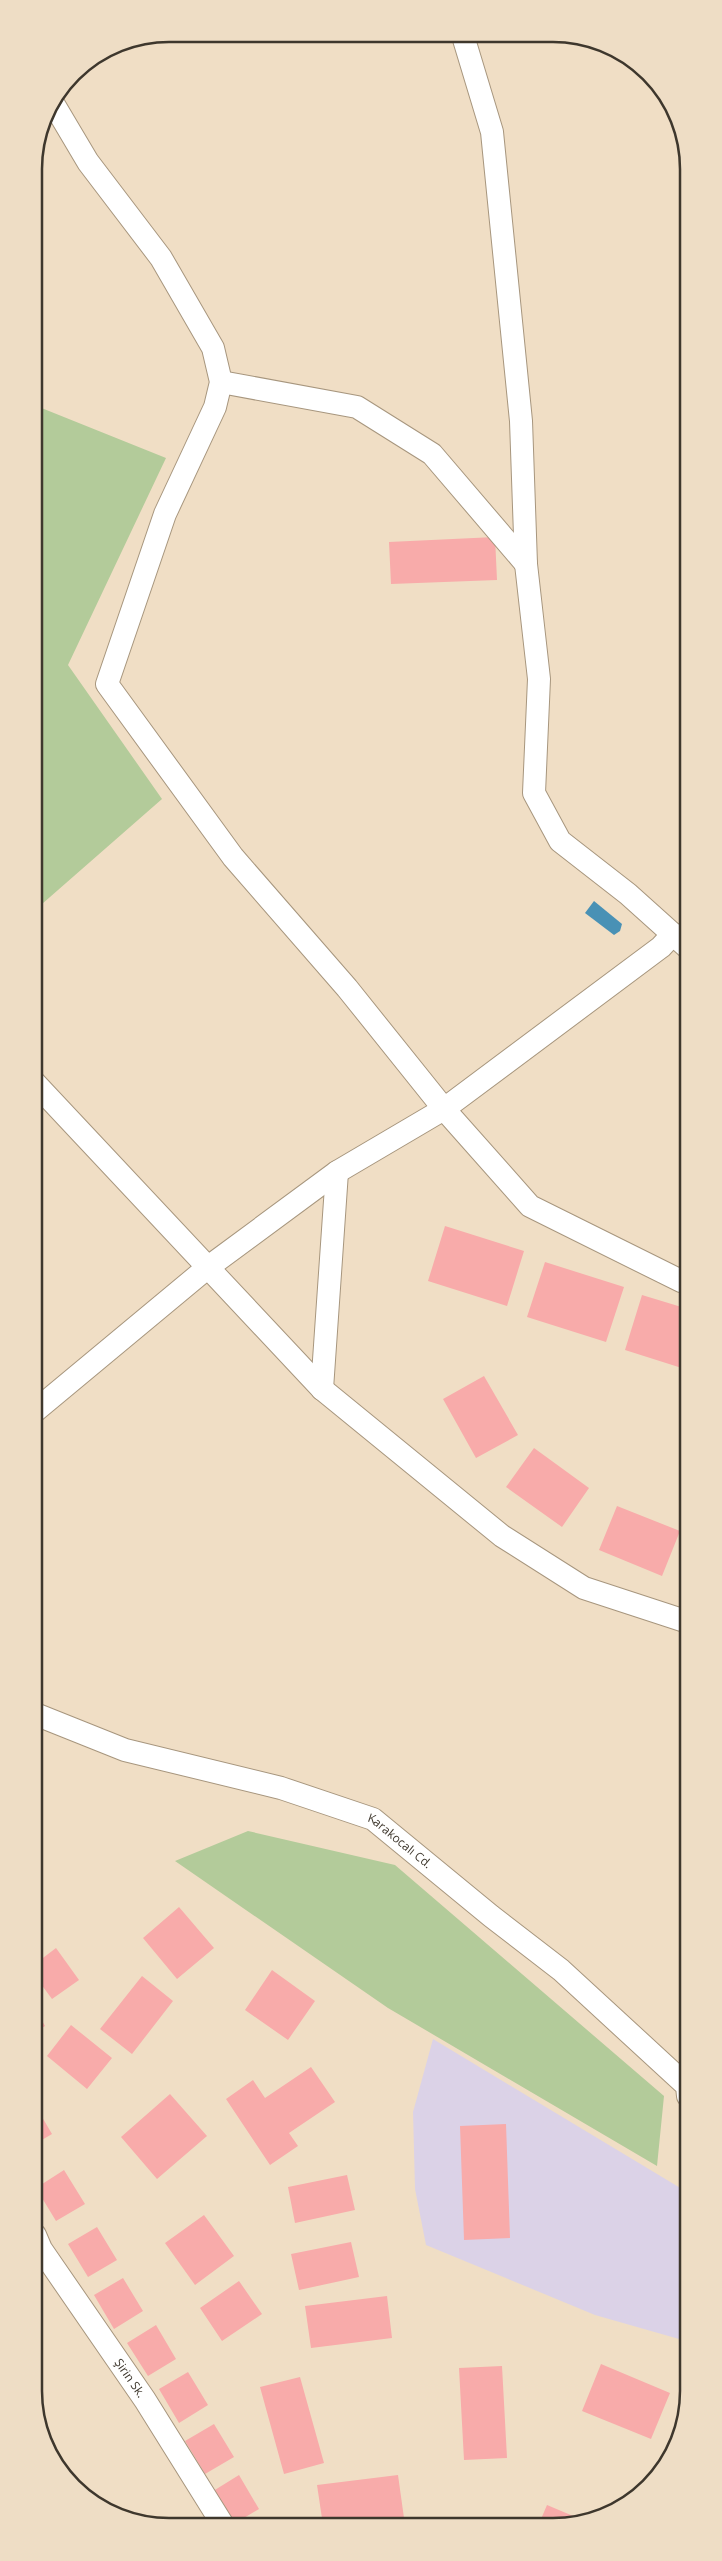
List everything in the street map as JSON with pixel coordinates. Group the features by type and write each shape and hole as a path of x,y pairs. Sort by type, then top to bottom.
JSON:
{"street":[{"path":"465,42 492,132 521,421 526,564 539,679 534,793 560,841 628,894 680,940"},
{"path":"58,111 88,162 161,258 213,348 221,382 215,407 165,514 107,684 233,857 347,988 444,1109 530,1206 680,1280"},
{"path":"221,382 357,407 432,454 526,564"},
{"path":"42,1404 207,1268 337,1172 444,1109 661,947 680,940"},
{"path":"43,1091 322,1390 502,1536 584,1588 679,1619"},
{"path":"322,1390 337,1172"},
{"name":"Karakocalı Cd.","path":"42,1717 125,1750 281,1788 373,1819 491,1916 562,1970 679,2079"},
{"name":"Şirin Sk.","path":"42,2251 145,2400 219,2518"}],"shaded area":[{"path":"433,2039 679,2187 679,2339 595,2315 426,2245 415,2189 413,2112"}],"green space":[{"path":"43,409 166,458 68,665 162,799 43,903"},
{"path":"248,1831 395,1865 664,2096 657,2166 388,2008 175,1861"}],"water":[{"path":"594,901 622,924 620,931 614,935 585,913"}],"building":[{"path":"495,537 497,580 391,584 389,542"},
{"path":"445,1226 524,1251 507,1306 428,1281"},
{"path":"545,1262 624,1287 606,1342 527,1317"},
{"path":"642,1295 679,1306 679,1367 625,1350"},
{"path":"484,1376 518,1435 476,1458 443,1399"},
{"path":"534,1448 589,1488 562,1527 506,1487"},
{"path":"617,1506 679,1531 662,1576 599,1550"},
{"path":"179,1907 214,1948 177,1979 143,1938"},
{"path":"56,1948 79,1980 52,1999 42,1986 42,1959"},
{"path":"272,1970 315,2001 288,2040 245,2010"},
{"path":"142,1976 173,2001 132,2054 100,2029"},
{"path":"71,2025 112,2058 87,2089 47,2056"},
{"path":"311,2067 335,2102 289,2133 298,2146 270,2165 226,2099 253,2080 265,2098"},
{"path":"170,2094 207,2136 157,2179 121,2137"},
{"path":"42,2117 52,2134 42,2140"},
{"path":"506,2124 510,2238 464,2240 460,2126"},
{"path":"64,2170 85,2204 56,2221 42,2198 42,2184"},
{"path":"347,2175 355,2210 295,2223 288,2187"},
{"path":"204,2215 234,2256 195,2285 165,2243"},
{"path":"97,2227 117,2260 88,2277 68,2244"},
{"path":"351,2242 359,2277 299,2290 291,2254"},
{"path":"123,2278 143,2311 114,2329 94,2295"},
{"path":"239,2281 262,2314 222,2341 200,2308"},
{"path":"387,2296 392,2338 311,2348 305,2306"},
{"path":"156,2325 176,2359 148,2376 127,2343"},
{"path":"601,2364 670,2393 651,2439 582,2411"},
{"path":"502,2366 507,2458 464,2460 459,2368"},
{"path":"188,2372 208,2405 179,2423 159,2389"},
{"path":"300,2377 324,2463 284,2474 260,2387"},
{"path":"214,2424 234,2457 205,2474 185,2441"},
{"path":"239,2475 259,2509 244,2518 227,2518 210,2493"},
{"path":"398,2475 404,2518 322,2518 317,2485"},
{"path":"547,2505 573,2516 552,2518 541,2518"}]}
